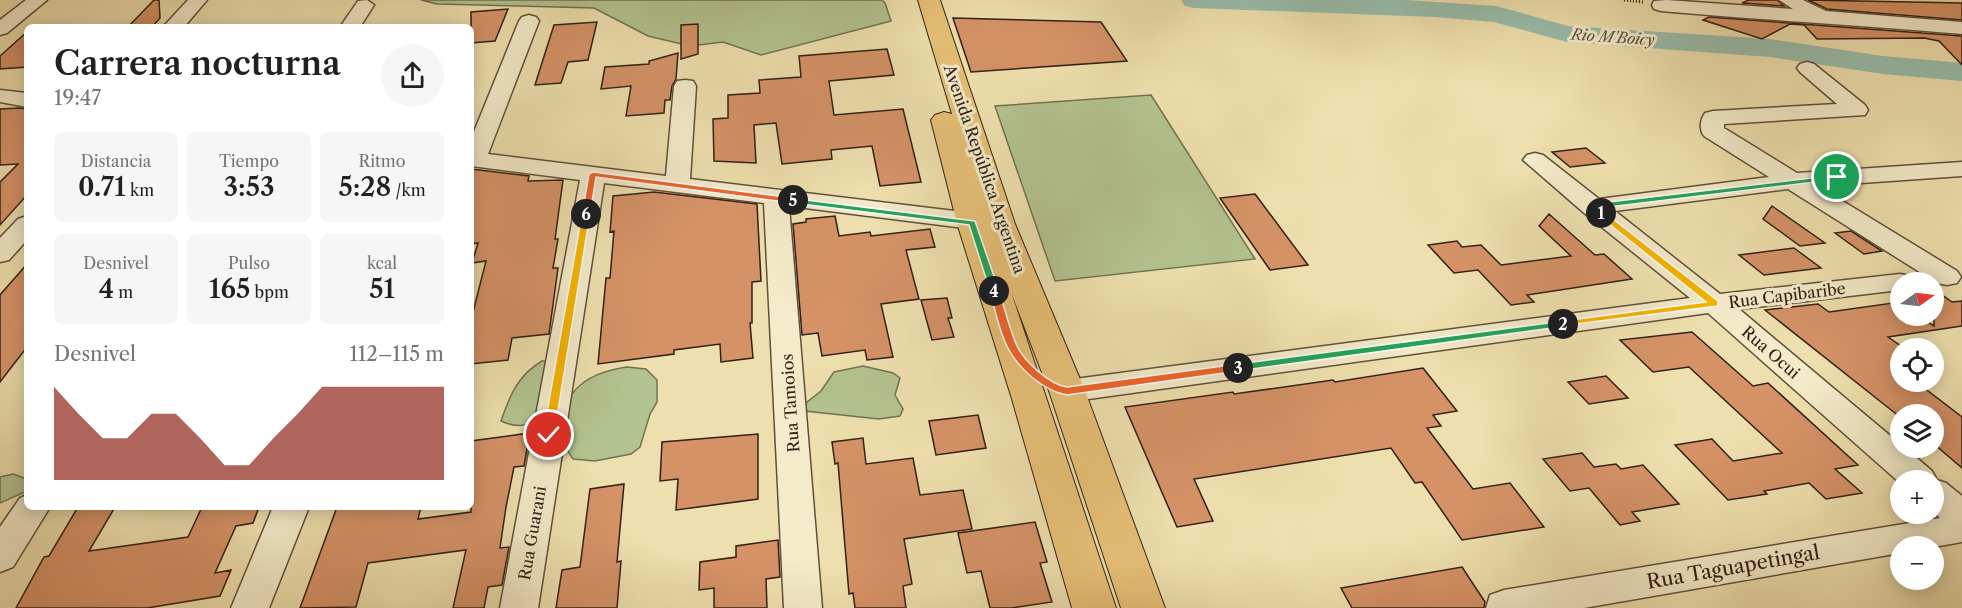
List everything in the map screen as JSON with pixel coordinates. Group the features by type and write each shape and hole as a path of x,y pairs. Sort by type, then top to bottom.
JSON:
{"main road":[{"name":"Avenida República Argentina","path":"910,0 986,224 1067,391 1143,608"},
{"name":"Avenida República Argentina","path":"929,0 986,224 1013,349 1094,608"},
{"path":"1013,349 1044,383 1055,389 1067,391"}],"street":[{"path":"0,29 38,0"},
{"path":"176,24 198,0"},
{"path":"1788,0 1822,16"},
{"path":"352,24 365,5"},
{"path":"1661,5 1962,28"},
{"path":"474,157 529,21"},
{"path":"1807,68 1857,110 1713,118 1712,131 1791,181 1954,276"},
{"path":"677,185 685,86"},
{"path":"0,96 24,100"},
{"path":"474,159 986,224"},
{"name":"Rua Ocui","path":"1535,160 1714,303 1908,470"},
{"path":"1592,207 1791,181 1962,169"},
{"name":"Rua Guarani","path":"519,608 593,174"},
{"name":"Rua Tamoios","path":"776,198 803,608"},
{"path":"0,254 24,227"},
{"name":"Rua Capibaribe","path":"1067,391 1714,303 1890,283"},
{"path":"1944,501 1962,517"},
{"path":"0,557 30,510"},
{"path":"250,608 290,510"},
{"name":"Rua Taguapetingal","path":"1504,606 1962,528"}],"green space":[{"path":"421,0 882,0 891,21 761,55 723,42 690,46 648,36 594,8 437,4"},
{"path":"1151,95 1255,259 1055,281 995,106"},
{"path":"542,361 553,361 545,398 535,419 527,424 516,425 501,421 516,386"},
{"path":"863,366 893,373 900,378 895,395 903,409 900,416 879,419 805,411 806,403 821,391 834,372"},
{"path":"627,367 646,369 657,380 657,402 650,414 640,447 631,454 595,461 573,459 563,438 567,403 581,384 591,378 614,369"},
{"path":"13,474 24,478 24,492 0,503 0,477"}],"building":[{"path":"154,0 159,0 160,18 155,24 131,24"},
{"path":"1749,0 1777,0 1784,6 1742,3"},
{"path":"1808,0 1962,3 1962,20 1827,9"},
{"path":"508,9 495,41 474,43 474,24 471,24 471,12"},
{"path":"1709,17 1962,36 1962,65 1939,41 1924,38 1817,39 1804,25 1790,24 1762,39 1703,20"},
{"path":"953,18 1101,22 1127,61 971,72"},
{"path":"597,22 588,60 568,62 561,83 535,85 554,25"},
{"path":"698,24 698,54 681,59 681,25"},
{"path":"24,35 24,67 0,69 0,56"},
{"path":"887,49 894,75 829,81 834,115 903,109 921,182 880,186 872,146 831,150 832,159 782,164 776,123 754,125 756,163 714,161 713,119 728,118 728,95 760,93 759,80 801,77 799,56"},
{"path":"678,53 676,79 672,86 670,100 665,100 664,113 626,116 631,86 601,89 605,67 649,64 649,61"},
{"path":"0,109 24,109 24,198 0,225 0,182 18,164 0,165"},
{"path":"1586,148 1605,163 1570,167 1552,152"},
{"path":"474,169 529,176 528,181 563,180 553,268 558,268 549,334 512,338 508,360 474,364 474,308 486,261 474,263 478,243 474,244"},
{"path":"654,192 757,204 761,281 752,282 752,323 750,323 753,358 721,362 720,344 674,350 674,354 598,364 606,278 610,278 614,231 610,232 613,196"},
{"path":"1255,194 1308,265 1270,270 1220,198"},
{"path":"1772,206 1825,243 1800,246 1763,219"},
{"path":"1549,214 1595,255 1604,254 1632,279 1527,295 1534,302 1511,305 1478,270 1454,273 1428,245 1457,241 1462,247 1481,245 1501,265 1571,256 1539,226"},
{"path":"835,216 839,236 870,232 871,236 930,229 935,247 906,250 919,299 881,304 893,357 867,360 865,350 822,356 818,333 802,335 793,224 806,222 806,219"},
{"path":"1851,231 1882,251 1864,254 1835,233"},
{"path":"1794,248 1821,268 1764,275 1739,255"},
{"path":"24,267 24,351 0,382 0,295"},
{"path":"1944,296 1952,302 1962,301 1962,326 1888,337 1890,338 1890,392 1929,392 1962,417 1962,468 1944,453 1944,404 1890,404 1890,409 1765,310 1818,304 1829,312 1890,303 1890,326 1944,326"},
{"path":"947,298 952,318 948,318 954,337 932,340 921,300"},
{"path":"1692,332 1753,386 1768,383 1858,465 1835,469 1862,493 1826,499 1809,483 1764,491 1767,494 1728,500 1675,445 1712,439 1733,461 1782,453 1689,367 1653,372 1620,340"},
{"path":"1423,368 1457,411 1433,415 1441,426 1427,428 1473,489 1510,483 1544,527 1462,540 1422,482 1415,483 1391,448 1194,479 1213,521 1177,527 1125,407 1333,380 1335,382"},
{"path":"1606,376 1628,398 1589,404 1568,382"},
{"path":"978,415 986,448 936,455 929,421"},
{"path":"530,433 524,466 514,467 506,507 500,548 509,547 502,585 488,587 484,608 453,608 466,550 368,563 356,607 300,608 336,510 420,510 418,519 474,510 474,441"},
{"path":"758,434 758,499 676,510 678,479 660,481 662,442"},
{"path":"863,438 866,464 913,458 920,495 963,490 972,529 904,539 912,584 903,586 906,608 855,608 853,593 849,594 838,463 835,464 832,442"},
{"path":"1582,453 1594,467 1616,464 1621,469 1643,465 1679,504 1632,512 1640,521 1620,525 1589,488 1570,491 1543,459"},
{"path":"624,484 617,562 621,561 617,608 556,608 562,570 580,567 590,489"},
{"path":"76,510 113,510 89,551 188,537 201,510 258,510 253,523 236,526 215,573 231,570 220,596 147,608 16,608 44,557 49,556"},
{"path":"1035,522 1047,562 1040,563 1052,602 1011,608 990,608 981,571 967,573 958,533"},
{"path":"778,540 780,577 766,579 767,608 714,608 714,588 699,590 700,562 736,557 736,546"},
{"path":"1462,567 1485,602 1484,608 1352,608 1341,588"}],"waterway":[{"name":"Rio M'Boicy","path":"1194,0 1434,9 1496,14 1567,34 1770,48 1883,65 1962,72"}],"route":[{"path":"549,435 593,174 972,223 1013,349 1044,383 1055,389 1067,391 1714,303 1592,207 1837,177"}]}
